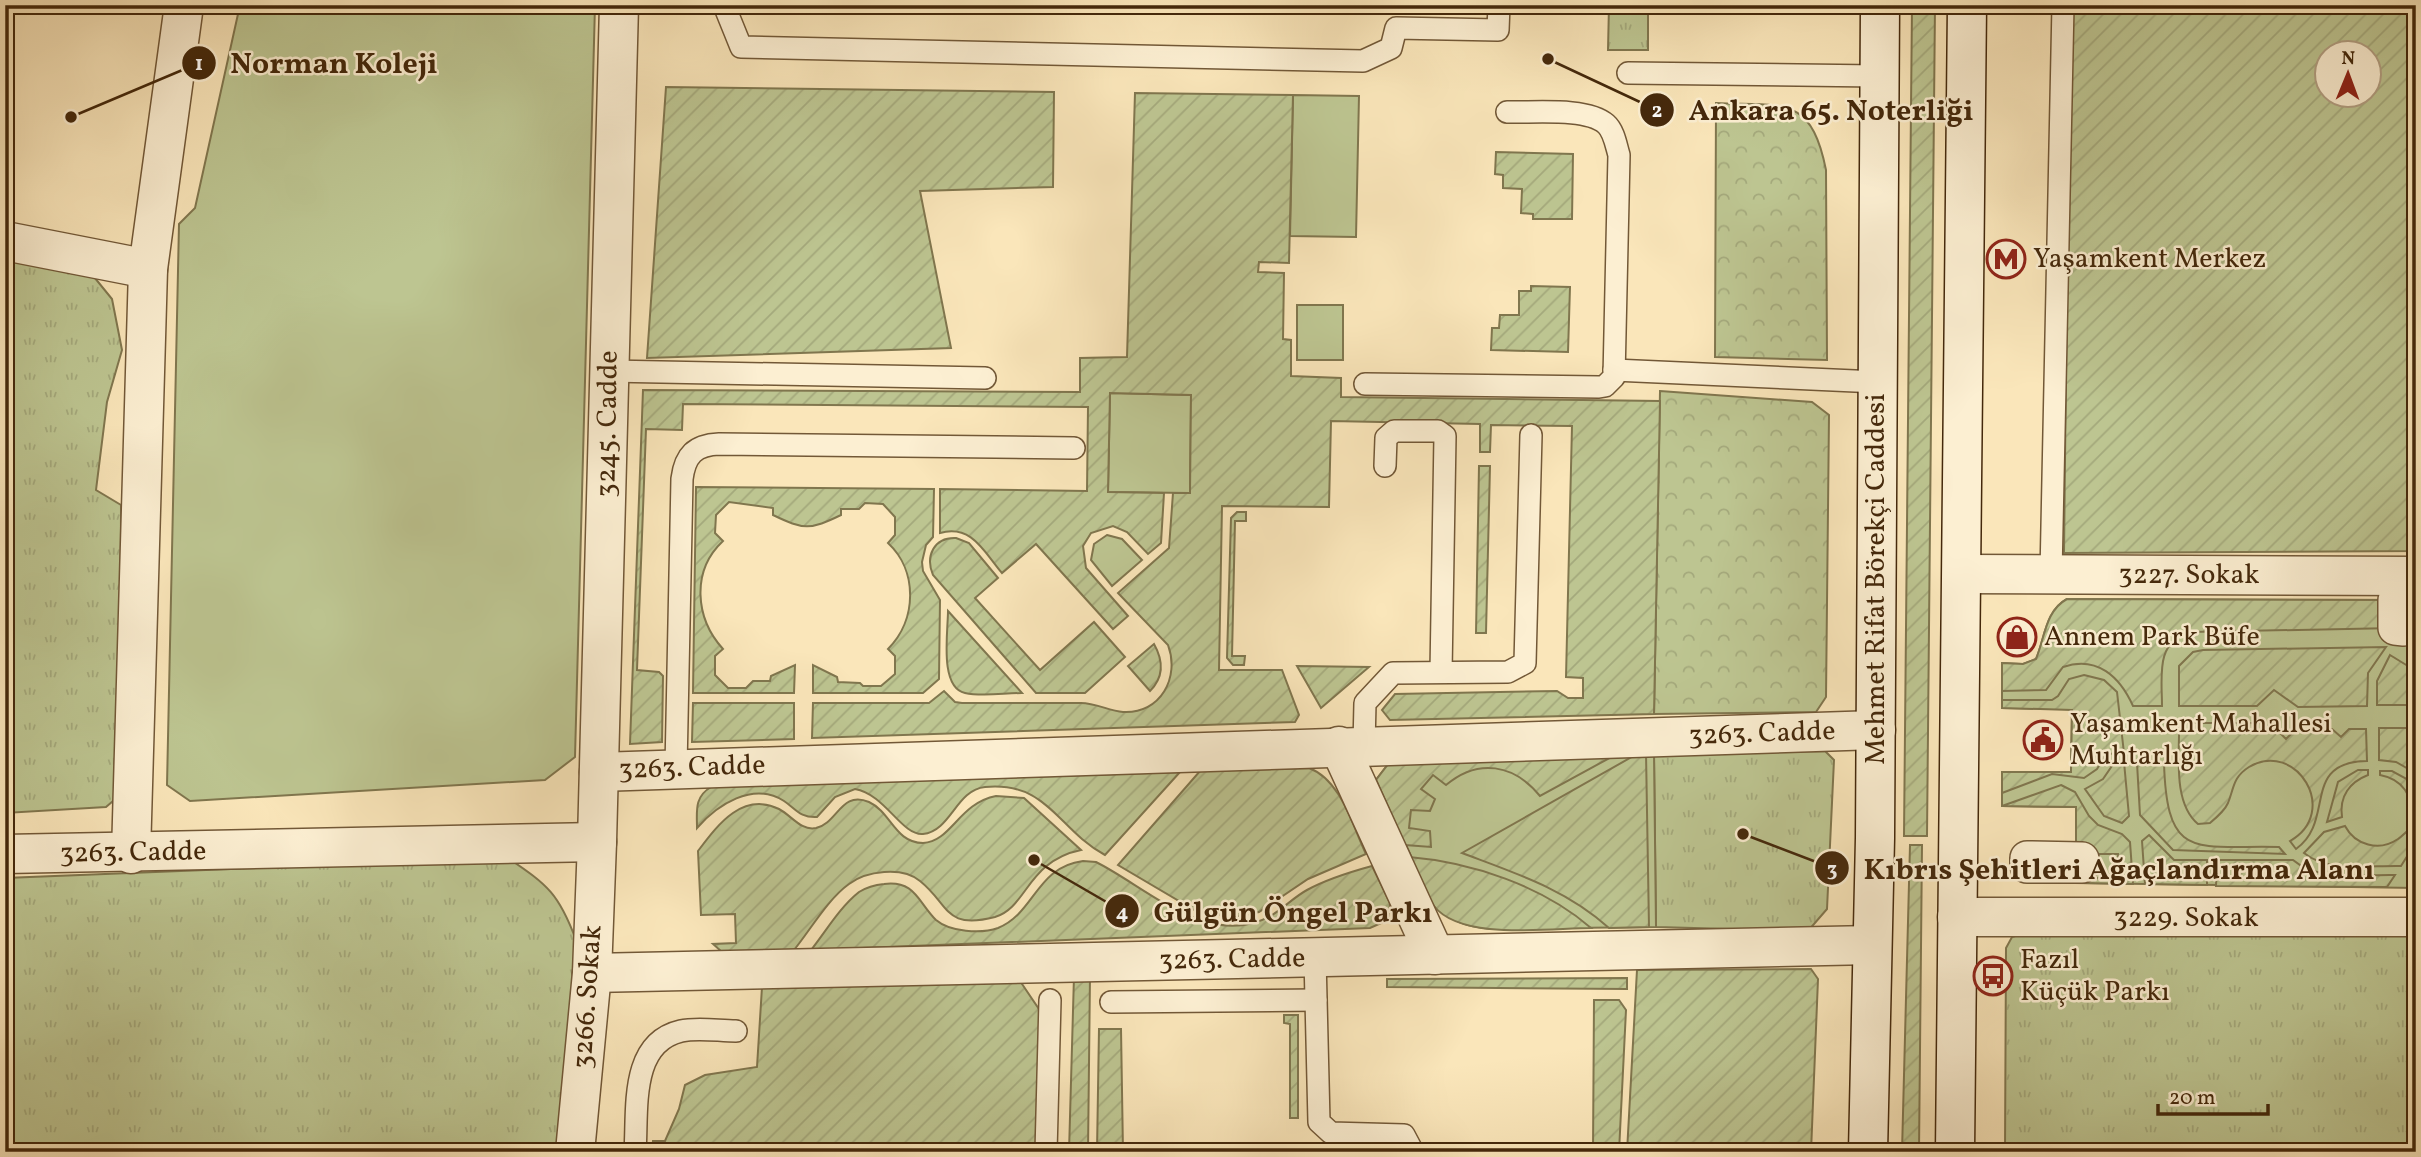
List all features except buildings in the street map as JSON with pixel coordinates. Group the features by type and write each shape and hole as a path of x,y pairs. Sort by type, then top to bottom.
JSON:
{"street":[{"path":"131,853 148,269 184,5"},
{"name":"3245. Cadde","path":"597,842 619,5"},
{"name":"Mehmet Rifat Börekçi Caddesi","path":"1868,1152 1875,730 1880,5"},
{"path":"1955,1152 1967,5"},
{"path":"5,241 148,269"},
{"name":"3227. Sokak","path":"1962,573 2416,576"},
{"name":"3263. Cadde","path":"599,772 1875,730"},
{"path":"1352,746 1435,955"},
{"name":"3263. Cadde","path":"5,855 597,842"},
{"name":"3266. Sokak","path":"575,1152 592,973 597,842"},
{"name":"3229. Sokak","path":"1957,917 2416,917"},
{"name":"3263. Cadde","path":"592,973 1872,945"}],"lane":[{"path":"723,5 741,47 1363,61 1391,48 1396,28 1498,30 1499,5"},
{"path":"2052,575 2063,5"},
{"path":"1628,74 1878,76"},
{"path":"1365,384 1599,387 1611,382 1615,370 1619,155 1615,139 1607,125 1592,117 1507,112"},
{"path":"1615,370 1877,382"},
{"path":"609,371 985,378"},
{"path":"1385,466 1386,438 1394,431 1444,433 1441,672"},
{"path":"1352,746 1364,702 1387,677 1398,672 1508,673 1525,663 1531,435"},
{"path":"676,768 682,479 684,464 692,452 705,445 719,444 1074,448"},
{"path":"1315,958 1318,1115 1322,1127 1331,1133 1404,1135 1413,1152"},
{"path":"1046,1152 1050,1000"},
{"path":"1111,1002 1316,1000"},
{"path":"635,1152 642,1064 651,1047 666,1036 684,1030 736,1031"}],"green space":[{"path":"240,5 595,5 575,757 545,780 190,801 167,785 179,224 195,208"},
{"path":"1609,5 1648,5 1648,50 1608,50"},
{"path":"1912,5 1935,5 1927,836 1904,836"},
{"path":"2070,5 2416,5 2416,551 2064,553"},
{"path":"666,87 1054,92 1053,187 920,191 951,348 647,358"},
{"path":"1135,93 1293,95 1289,263 1259,262 1258,272 1284,273 1283,339 1291,340 1291,376 1341,378 1341,397 1660,401 1654,714 1390,720 1382,710 1395,694 1557,691 1568,698 1583,698 1583,678 1566,677 1572,426 1491,425 1490,452 1480,452 1480,424 1331,421 1329,507 1222,506 1219,670 1282,670 1299,715 1295,722 812,738 813,703 929,703 944,691 955,702 962,703 1081,703 1123,712 1148,707 1157,700 1169,681 1171,657 1168,645 1118,593 1169,548 1173,493 1190,493 1191,395 1110,393 1108,492 1164,493 1161,543 1148,554 1127,532 1113,526 1091,533 1083,546 1086,568 1128,616 1113,629 1036,544 1002,573 969,536 951,531 940,533 940,489 1087,491 1088,407 683,404 682,430 646,429 637,670 659,672 663,676 662,742 630,744 643,390 1080,392 1080,358 1127,357"},
{"path":"1293,95 1359,96 1356,237 1290,236"},
{"path":"1716,103 1776,105 1790,109 1802,116 1812,128 1820,145 1826,170 1827,360 1715,357"},
{"path":"1496,152 1573,154 1572,219 1533,219 1533,214 1521,213 1522,189 1503,188 1503,175 1495,174"},
{"path":"5,251 86,267 112,299 122,350 107,402 96,490 121,505 120,795 106,807 5,813"},
{"path":"1531,286 1570,287 1568,352 1491,350 1492,328 1499,328 1500,315 1519,315 1519,291 1531,291"},
{"path":"1297,305 1343,305 1343,360 1297,360"},
{"path":"1660,391 1812,402 1829,415 1826,697 1816,712 1654,714"},
{"path":"1110,393 1191,395 1190,493 1108,492"},
{"path":"1479,466 1490,466 1486,633 1476,633"},
{"path":"696,487 934,489 933,537 926,545 922,562 923,571 940,600 939,679 923,693 813,693 813,665 837,677 838,682 860,683 863,686 881,686 895,674 895,656 888,649 898,637 909,610 909,581 898,554 888,543 895,535 895,517 883,504 865,503 859,509 841,509 841,515 822,523 800,526 773,515 773,508 729,502 716,515 715,533 723,541 706,566 700,595 707,623 723,649 715,656 715,675 728,688 746,688 753,681 770,681 771,676 795,665 794,693 693,693"},
{"path":"1237,512 1246,512 1246,521 1235,521 1232,656 1245,656 1244,665 1233,665 1227,658 1231,518"},
{"path":"1107,535 1122,539 1142,560 1112,586 1091,560 1094,544"},
{"path":"956,538 969,543 998,578 975,598 1040,670 1094,622 1125,657 1085,693 1036,693 933,575 930,561 933,549 942,541"},
{"path":"2067,599 2416,600 2416,888 2076,883 2076,807 2002,806 2002,772 2071,772 2072,709 2002,708 2002,663 2023,664 2036,659 2054,610"},
{"path":"2067,599 2395,600 2395,628 2190,632 2179,637 2166,652 2162,672 2162,706 2133,706 2114,678 2097,666 2086,664 2063,667 2046,690 2002,691 2002,663 2023,664 2036,659 2054,610"},
{"path":"948,611 1022,693 979,695 957,689 948,670"},
{"path":"1154,644 1161,668 1158,680 1150,691 1128,666"},
{"path":"2386,647 2368,673 2367,706 2298,707 2274,690 2257,706 2179,706 2179,666 2193,652"},
{"path":"2390,655 2416,671 2416,705 2377,705 2377,681"},
{"path":"1297,666 1369,667 1321,708"},
{"path":"2084,675 2104,680 2117,692 2124,753 2106,754 2097,769 2084,778 2052,774 2002,793 2002,772 2071,772 2072,710 2002,708 2002,700 2052,700 2058,696 2069,679"},
{"path":"693,703 794,703 794,739 692,742"},
{"path":"2179,723 2260,723 2268,730 2277,730 2286,739 2295,730 2332,729 2341,737 2349,729 2366,729 2367,761 2346,764 2333,771 2321,795 2315,824 2308,837 2296,849 2290,841 2305,828 2312,813 2312,797 2296,770 2282,763 2266,761 2249,767 2237,779 2223,811 2210,823 2198,824 2184,803 2181,790"},
{"path":"2379,728 2416,728 2416,766 2412,771 2396,762 2379,760"},
{"path":"1825,751 1834,760 1827,909 1808,931 1656,927 1654,754"},
{"path":"1646,753 1649,927 1609,928 1593,914 1558,892 1462,853 1637,754"},
{"path":"1654,754 1656,927 1490,929 1466,925 1447,916 1434,906 1376,780 1389,763"},
{"path":"1615,755 1540,796 1519,777 1495,768 1471,771 1446,785 1433,775 1421,789 1435,799 1430,811 1411,810 1409,828 1430,831 1431,847 1405,845 1376,780 1389,763"},
{"path":"2124,762 2129,816 2122,823 2104,816 2085,789 2103,779 2114,763"},
{"path":"2137,763 2164,763 2171,818 2180,833 2191,841 2206,846 2279,847 2285,854 2173,850 2140,815"},
{"path":"1309,768 1329,782 1337,793 1366,854 1308,879 1259,912 1236,917 1196,911 1118,865 1200,771"},
{"path":"2358,770 2368,770 2368,775 2347,791 2342,803 2342,817 2327,822 2338,782"},
{"path":"2380,771 2392,771 2416,784 2416,817 2411,818 2411,803 2405,790 2395,780 2380,775"},
{"path":"1180,772 1105,855 1075,833 1038,799 1024,791 1006,787 975,790 960,802 940,826 923,834 908,829 875,798 855,789 835,797 817,817 802,814 772,795 748,795 725,804 697,828 699,800 711,787"},
{"path":"2061,785 2075,792 2089,816 2098,825 2122,834 2130,842 2133,884 2027,882 2119,877 2118,854 2083,854 2076,859 2076,807 2002,806"},
{"path":"996,796 1024,798 1081,850 1049,864 1006,912 978,920 957,918 912,876 894,872 874,873 841,890 794,950 722,952 713,944 736,943 735,914 701,915 698,851 722,822 742,808 753,804 766,805 779,809 801,825 816,828 830,820 852,800 860,799 876,807 906,838 923,843 941,836 973,806"},
{"path":"2345,826 2349,833 2361,842 2376,846 2391,843 2416,827 2416,842 2401,866 2337,866 2304,853 2324,832"},
{"path":"2149,835 2174,860 2207,860 2207,885 2145,884 2142,841"},
{"path":"1910,845 1922,845 1919,1152 1902,1152"},
{"path":"1409,857 1457,864 1529,888 1572,913 1591,928 1507,930 1464,924 1447,917 1434,906"},
{"path":"508,858 551,892 564,912 576,940 560,1152 5,1152 5,878"},
{"path":"2217,860 2293,860 2303,867 2328,874 2395,875 2387,887 2216,886"},
{"path":"1083,861 1096,862 1180,912 1226,926 1249,924 1272,915 1315,886 1372,866 1390,903 1388,920 1370,928 811,950 846,905 859,892 871,887 884,884 903,885 915,894 942,924 966,931 983,931 998,928 1010,921 1055,872 1067,865"},
{"path":"2416,930 2416,1152 2005,1152 2006,948 2012,937 2026,933"},
{"path":"1811,969 1818,979 1811,1152 1627,1152 1637,970"},
{"path":"1074,976 1090,976 1088,1152 1069,1152"},
{"path":"1018,978 1049,1024 1041,1152 652,1152 653,1141 665,1141 679,1109 685,1085 705,1075 757,1067 762,987"},
{"path":"1627,978 1627,989 1387,987 1387,979"},
{"path":"1594,1000 1619,1000 1626,1010 1619,1152 1593,1152"},
{"path":"1284,1015 1298,1015 1298,1118 1290,1118 1290,1024 1284,1023"},
{"path":"1099,1029 1121,1029 1123,1152 1097,1152"}],"place":[{"name":"Ankara 65. Noterliği","path":"1548,59"},
{"name":"Norman Koleji","path":"71,117"},
{"name":"Yaşamkent Merkez","path":"2006,259"},
{"name":"Annem Park Büfe","path":"2017,637"},
{"name":"Yaşamkent Mahallesi Muhtarlığı","path":"2043,740"},
{"name":"Kıbrıs Şehitleri Ağaçlandırma Alanı","path":"1743,834"},
{"name":"Gülgün Öngel Parkı","path":"1034,860"},
{"name":"Fazıl Küçük Parkı","path":"1993,976"}]}
